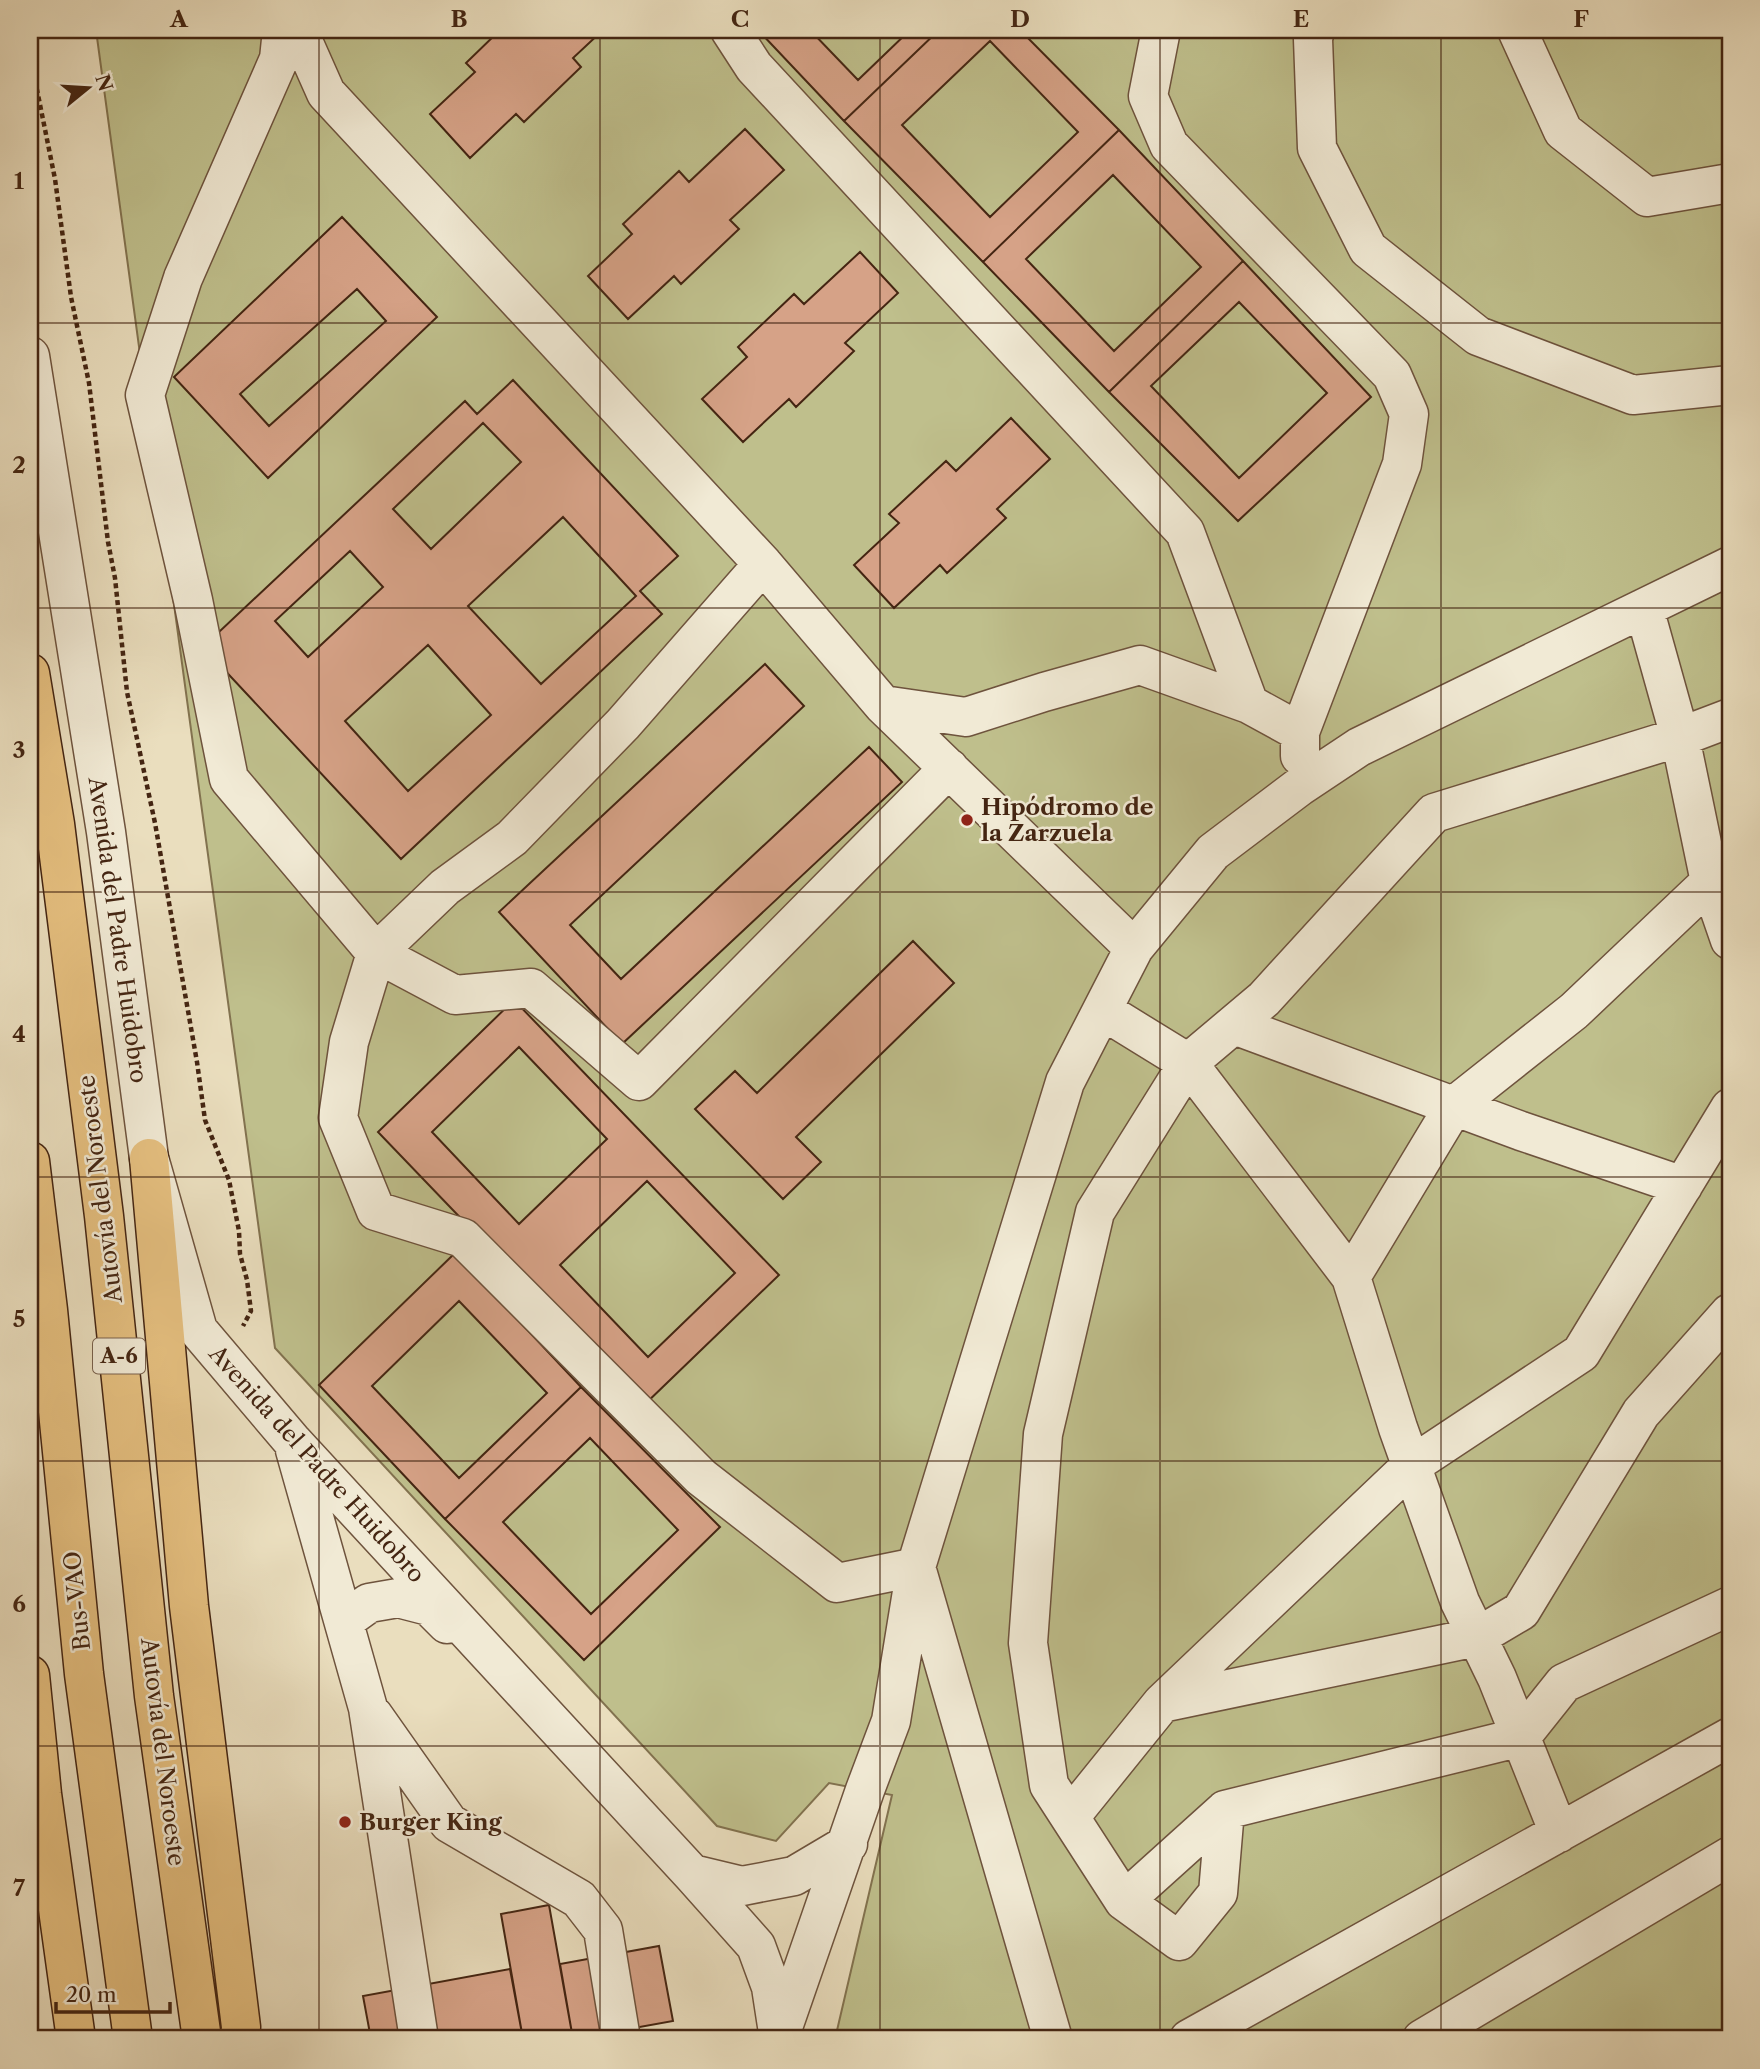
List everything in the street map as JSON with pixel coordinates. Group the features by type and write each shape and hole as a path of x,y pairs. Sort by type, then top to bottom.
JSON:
{"highway":[{"name":"Autovía del Noroeste","path":"30,673 55,824 104,1216 155,1696 202,2039"},
{"path":"149,1158 189,1606 242,2027 240,2039"},
{"name":"Bus-VAO","path":"30,1161 48,1310 84,1674 133,2039"},
{"path":"30,1675 42,1794 76,2039"}],"street":[{"path":"282,30 279,59 183,278 145,395 193,600 229,779 376,953 455,995 531,988 639,1081 949,768"},
{"path":"298,30 326,93 763,564 883,705 1133,948"},
{"path":"730,30 754,67 1185,532 1249,704"},
{"path":"1161,30 1148,96 1169,145 1392,375 1409,414 1402,464 1300,732 1299,787"},
{"path":"1315,30 1312,39 1317,148 1367,250 1478,336 1633,395 1730,385"},
{"path":"1517,30 1563,131 1647,197 1730,183"},
{"name":"Avenida del Padre Huidobro","path":"30,356 106,832 149,1158 198,1329 293,1442 756,1946 772,1987 779,2039"},
{"path":"763,564 623,724 512,838 445,887 376,953 349,1042 338,1118 376,1211 463,1238 701,1477 836,1583 916,1567"},
{"path":"779,2039 891,1721 916,1567 1065,1082 1133,948 1213,852 1299,787 1359,747 1730,566"},
{"path":"1644,608 1720,877 1730,940"},
{"path":"883,705 966,717 1140,665 1249,704 1300,732"},
{"path":"1225,1810 1218,1893 1179,1941 1124,1900 1049,1785 1028,1643 1043,1434 1095,1212 1188,1063 1264,999 1434,813 1680,737 1730,718"},
{"path":"1350,1277 1454,1106 1574,1011 1720,877"},
{"path":"1102,1010 1188,1063 1350,1277 1460,1602 1497,1678 1559,1833"},
{"path":"1234,1025 1683,1186"},
{"path":"1070,1818 1162,1703 1412,1465 1581,1353 1730,1108"},
{"path":"1162,1703 1477,1637 1521,1611 1642,1413 1730,1313"},
{"path":"293,1442 368,1708 419,2039"},
{"path":"916,1567 1053,2039"},
{"path":"344,1621 369,1603 398,1598 429,1606 567,1739"},
{"path":"1124,1900 1225,1810 1521,1737 1564,1683 1730,1606"},
{"path":"368,1708 449,1823 579,1899 603,1930 621,2039"},
{"path":"1189,2039 1730,1737"},
{"path":"692,1874 742,1886 794,1876 848,1844"},
{"path":"1422,2039 1730,1856"}],"path":[{"path":"30,55 55,179 71,297 89,383 127,692 155,823 205,1120 229,1180 239,1231 240,1254 247,1280 251,1311 242,1327 237,1375"}],"green space":[{"name":"Hipódromo de la Zarzuela","path":"96,30 1730,30 1730,2039 835,2039 892,1795 829,1783 776,1841 717,1826 275,1348"}],"building":[{"path":"500,30 603,30 573,58 581,67 524,122 516,114 470,158 430,114 475,72 466,63"},
{"path":"758,30 810,30 858,80 910,30 939,30 844,121"},
{"path":"939,30 1020,30 1119,130 983,262 844,121","holes":["990,41 1078,132 990,217 902,125"]},
{"path":"745,129 784,170 730,220 739,229 681,284 674,276 628,319 588,276 632,234 623,224 679,171 689,182"},
{"path":"1119,130 1243,261 1109,392 983,262","holes":["1113,175 1201,267 1114,351 1026,259"]},
{"path":"342,217 437,317 268,478 174,377","holes":["357,289 386,321 269,426 240,394"]},
{"path":"860,252 898,293 845,343 854,351 796,407 789,399 743,442 702,399 747,357 738,347 794,294 804,304"},
{"path":"1243,261 1371,397 1238,521 1109,392","holes":["1239,302 1327,393 1239,478 1151,386"]},
{"path":"513,380 678,556 640,591 662,614 401,859 203,647 465,401 477,414","holes":["483,423 521,462 431,549 393,509","563,517 636,596 541,684 468,606","350,551 383,587 308,657 275,621","428,645 491,715 408,791 345,721"]},
{"path":"1011,418 1050,459 997,509 1006,518 947,573 940,565 894,608 854,565 899,523 889,514 946,461 956,471"},
{"path":"765,664 804,706 570,925 621,979 869,747 902,782 622,1044 499,912"},
{"path":"913,941 954,983 796,1137 821,1162 783,1199 695,1109 735,1071 757,1093"},
{"path":"514,1000 779,1275 642,1407 378,1132","holes":["519,1047 607,1139 519,1224 432,1132","647,1181 735,1273 648,1357 560,1265"]},
{"path":"455,1253 581,1387 445,1519 319,1385","holes":["459,1301 547,1393 459,1478 372,1386"]},
{"path":"581,1387 720,1527 584,1660 445,1519","holes":["590,1438 678,1530 591,1614 503,1522"]},
{"path":"549,1905 573,2039 523,2039 501,1914"},
{"path":"659,1946 673,2021 573,2039 560,1964"},
{"path":"510,1969 523,2039 371,2039 363,1996"}],"place":[{"name":"Hipódromo de la Zarzuela","path":"967,820"},
{"name":"Burger King","path":"345,1822"}]}
